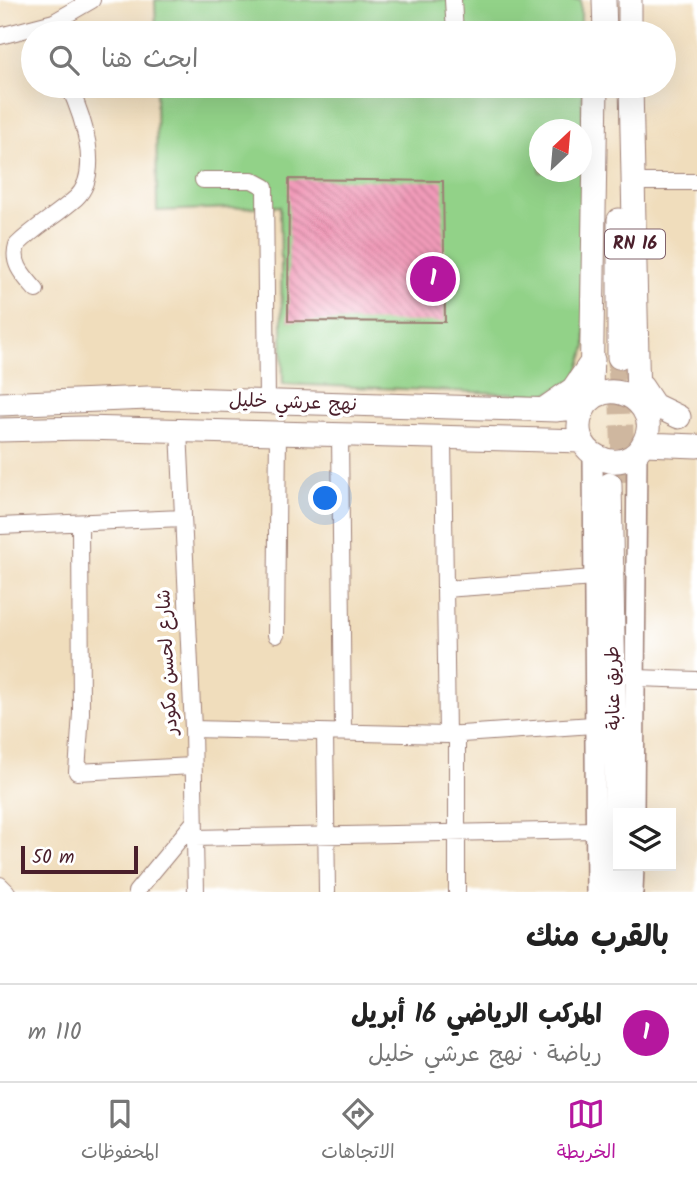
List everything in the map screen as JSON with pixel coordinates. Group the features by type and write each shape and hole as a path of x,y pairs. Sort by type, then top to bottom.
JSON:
{"highway":[{"path":"596,21 597,0"},
{"path":"604,0 605,21"},
{"path":"615,0 616,21"},
{"path":"630,0 630,21"},
{"name":"RN 16","path":"588,402 606,358 596,98"},
{"path":"606,358 607,98"},
{"path":"541,410 573,389 606,358 617,98"},
{"name":"RN 16","path":"631,98 642,408"},
{"path":"639,376 649,401 688,417"},
{"path":"688,417 642,408 615,392 588,402 579,419 587,448 620,461 640,448 697,446"},
{"name":"نهج عرشي خليل","path":"0,404 148,398 541,410 588,402"},
{"path":"640,448 649,425 642,408"},
{"name":"نهج عرشي خليل","path":"0,430 278,432 587,448"},
{"name":"طريق عنابة","path":"616,808 617,484 625,808"},
{"name":"طريق عنابة","path":"614,871 614,892"},
{"path":"626,871 626,892"}],"main road":[{"path":"587,448 594,578 596,892"},
{"path":"634,808 640,448"},
{"path":"633,892 634,871"}],"street":[{"path":"64,21 92,0"},
{"path":"453,0 454,21"},
{"path":"0,36 21,33"},
{"path":"36,290 17,267 14,255 16,245 78,196 89,169 89,144 73,98"},
{"path":"203,180 252,180 265,187 267,402"},
{"path":"633,182 697,182"},
{"name":"شارع لحسن مكودر","path":"179,430 193,729 196,892"},
{"path":"276,635 278,432"},
{"path":"340,434 343,731"},
{"path":"443,439 445,589 457,892"},
{"path":"0,526 79,525 182,518"},
{"path":"79,525 80,713 77,772 192,766"},
{"path":"445,589 594,578"},
{"path":"636,678 697,680"},
{"path":"193,729 452,735 593,725"},
{"path":"324,733 327,892"},
{"path":"136,892 194,830 325,837 594,830"},
{"path":"0,885 7,892"}],"green space":[{"path":"155,0 581,0 581,21 156,21"},
{"path":"156,98 582,98 583,119 529,119 529,182 583,182 586,347 576,379 545,395 283,384 280,206 157,211"}],"building":[{"path":"289,179 443,181 445,322 288,321"}],"tunnel":[{"path":"619,357 624,483"}],"place":[{"name":"المركب الرياضي 16 أبريل","path":"433,279"}]}
